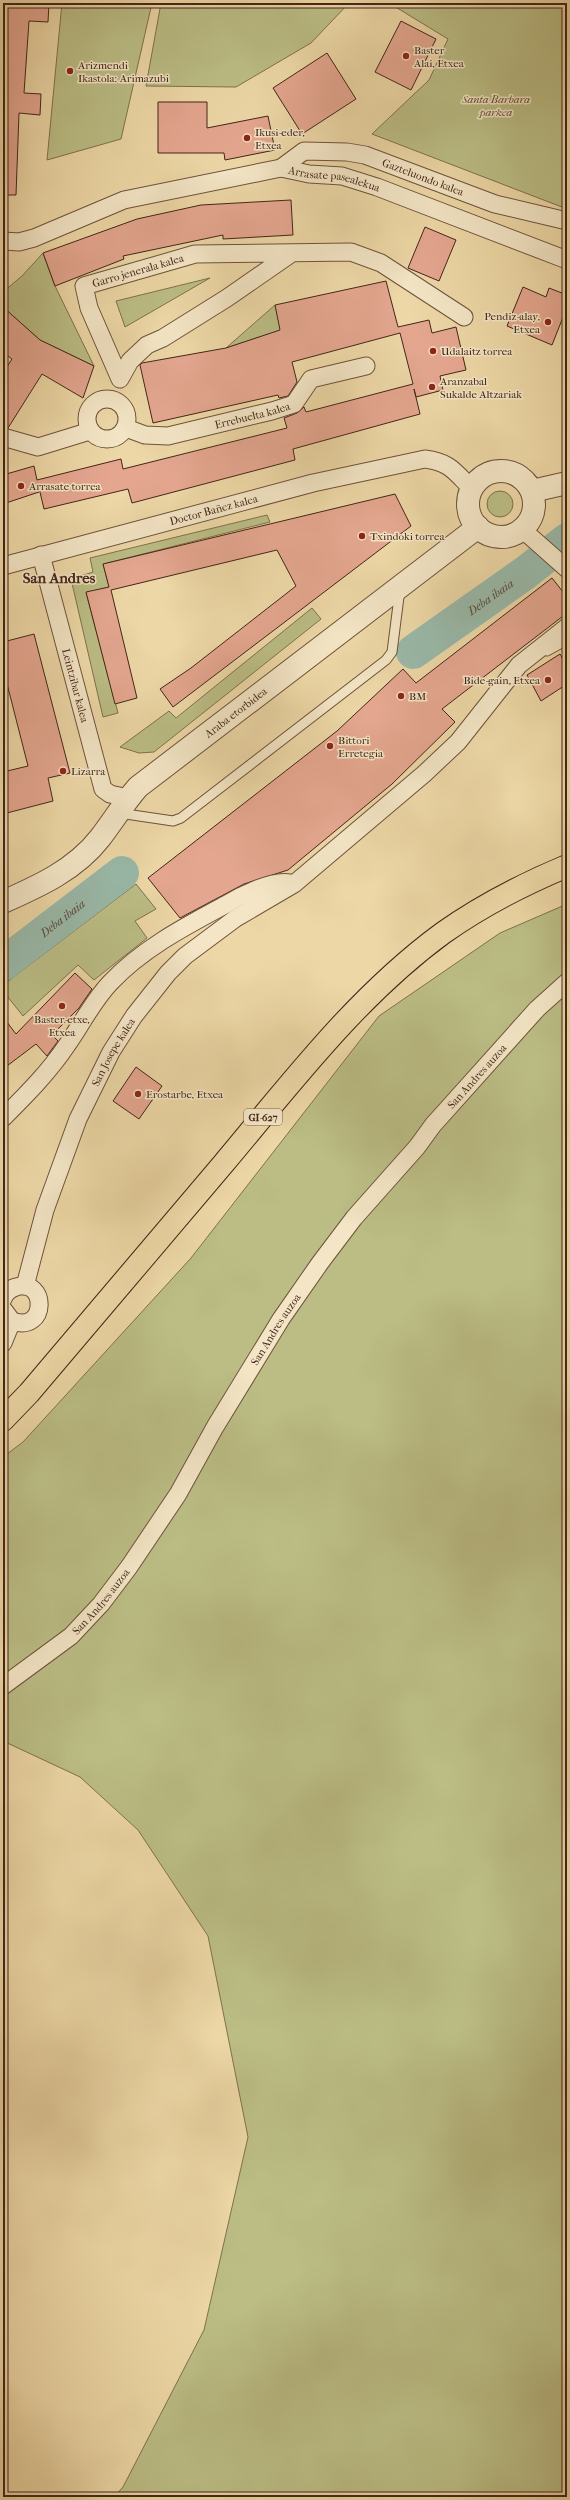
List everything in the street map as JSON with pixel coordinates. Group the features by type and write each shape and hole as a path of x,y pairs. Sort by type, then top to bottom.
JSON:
{"main road":[{"name":"GI-627","path":"3,1420 29,1393 300,1072 368,998 397,970 450,929 504,896 567,866"}],"street":[{"name":"Gazteluondo kalea","path":"281,168 304,151 346,152 365,155 495,204 567,221"},
{"name":"Arrasate pasealekua","path":"3,241 19,242 34,238 124,200 281,168 309,174 342,176 378,187 567,260"},
{"name":"Garro jenerala kalea","path":"120,379 92,314 84,286 155,264 195,254 351,252 381,263 464,317"},
{"path":"117,401 120,379 130,361 147,345 163,338 227,298 292,253"},
{"name":"Errebuelta kalea","path":"126,428 145,435 168,436 272,412 294,404 311,379 366,366"},
{"path":"103,399 117,401 122,405 127,416 126,428 116,438 102,440 90,432 86,418 91,406 103,399"},
{"path":"3,437 38,447 90,432"},
{"name":"Doctor Bañez kalea","path":"3,566 313,483 425,459 437,461 453,468 472,489"},
{"path":"506,471 521,478 532,491 534,510 527,533 499,537 487,534 478,528 470,516 468,507 472,489 483,476 494,472 506,471"},
{"path":"532,491 567,483"},
{"name":"Araba etorbidea","path":"3,902 52,880 75,863 99,839 138,786 401,584 478,528"},
{"path":"527,533 566,568"},
{"name":"Leintzibar kalea","path":"41,555 103,790 123,805"},
{"name":"San Josepe kalea","path":"25,1286 45,1210 78,1119 111,1052 134,1016 168,973 185,956 236,918 294,884 447,752 468,730 519,665 567,627"},
{"path":"3,1118 52,1063 110,984 126,969 178,930 237,898 281,881 294,884"},
{"name":"San Andres auzoa","path":"3,1686 71,1636 101,1604 129,1567 178,1494 215,1427 281,1319 324,1257 354,1218 417,1147 433,1125 537,1009 567,982"},
{"path":"3,1300 8,1290 19,1286 25,1286 31,1289 39,1298 39,1311 31,1321 18,1323 8,1315 3,1343"}],"lane":[{"path":"123,805 173,821 180,818 386,660 392,652 401,584"},
{"path":"519,665 567,640"}],"green space":[{"path":"62,3 152,3 121,139 47,160"},
{"path":"161,3 349,3 311,43 236,87 146,86"},
{"name":"Santa Barbara parkea","path":"389,3 567,3 567,209 372,134 429,80 448,39"},
{"path":"43,253 55,286 94,366 40,340 3,307 3,292 22,276"},
{"path":"210,278 125,327 116,301"},
{"path":"275,305 281,330 226,348"},
{"path":"500,491 509,495 513,504 509,513 500,517 491,513 487,504 491,495"},
{"path":"267,515 270,522 103,564 109,587 86,593 118,713 103,717 71,579 93,572 90,558"},
{"path":"312,608 321,619 154,752 139,753 120,747 169,711 176,718"},
{"path":"136,884 156,909 135,921 147,938 94,980 78,965 23,1016 3,991 3,985"},
{"path":"567,904 567,2497 114,2497 123,2487 204,2330 248,2137 208,1936 138,1830 80,1777 3,1741 3,1457 23,1442 191,1258 379,1016 500,933"}],"building":[{"path":"3,3 49,3 48,22 29,21 24,93 41,94 40,115 19,113 16,195 3,195"},
{"name":"Baster Alai, Etxea","path":"401,21 436,39 411,90 375,72"},
{"path":"327,53 356,99 302,134 273,88"},
{"path":"158,102 207,102 207,128 268,116 275,150 225,160 224,153 158,153"},
{"path":"291,200 293,235 223,239 223,235 123,256 124,259 55,286 43,253 137,219 201,205"},
{"path":"425,227 456,240 439,281 408,268"},
{"path":"386,281 398,327 429,320 432,333 456,327 466,370 440,376 443,390 416,397 414,389 420,414 293,449 295,460 132,503 128,489 44,509 39,488 39,492 3,504 3,475 34,466 37,480 121,459 123,469 287,428 284,418 297,413 304,407 306,412 413,384 400,333 292,362 297,382 288,396 279,398 278,395 153,423 140,365 142,363 226,348 280,330 275,305"},
{"path":"523,287 546,297 549,288 567,295 567,307 552,345 507,326"},
{"path":"3,307 40,340 94,366 83,398 42,374 8,428 3,427 3,373 12,359 3,352"},
{"path":"395,494 411,526 173,707 160,689 191,668 296,586 277,550 111,590 137,698 115,704 86,592 109,587 103,564"},
{"path":"552,578 567,597 567,613 442,709 455,722 392,784 288,870 244,884 180,918 148,878 337,731 403,669 416,683"},
{"path":"34,634 70,773 48,778 53,801 3,814 3,772 28,766 3,668 3,642"},
{"name":"Bide-gain, Etxea","path":"560,654 567,666 567,684 541,701 527,675"},
{"name":"Baster-etxe, Etxea","path":"75,973 92,989 79,1008 52,1035 58,1041 47,1056 36,1044 3,1069 3,1017 16,1034"},
{"name":"Erostarbe, Etxea","path":"136,1067 162,1086 139,1119 113,1101"}],"waterway":[{"name":"Deba ibaia","path":"413,652 525,573 567,540"},
{"name":"Deba ibaia","path":"3,964 122,873"}],"place":[{"name":"Baster Alai, Etxea","path":"406,56"},
{"name":"Arizmendi Ikastola: Arimazubi","path":"70,71"},
{"name":"Ikusi-eder, Etxea","path":"247,138"},
{"name":"Pendiz-alay, Etxea","path":"548,322"},
{"name":"Udalaitz torrea","path":"433,351"},
{"name":"Aranzabal Sukalde Altzariak","path":"432,387"},
{"name":"Arrasate torrea","path":"21,486"},
{"name":"Txindoki torrea","path":"362,536"},
{"name":"Bide-gain, Etxea","path":"548,680"},
{"name":"BM","path":"401,696"},
{"name":"Bittori Erretegia","path":"330,746"},
{"name":"Lizarra","path":"63,771"},
{"name":"Baster-etxe, Etxea","path":"62,1006"},
{"name":"Erostarbe, Etxea","path":"138,1094"}],"district":[{"name":"San Andres","path":"59,578"}]}
